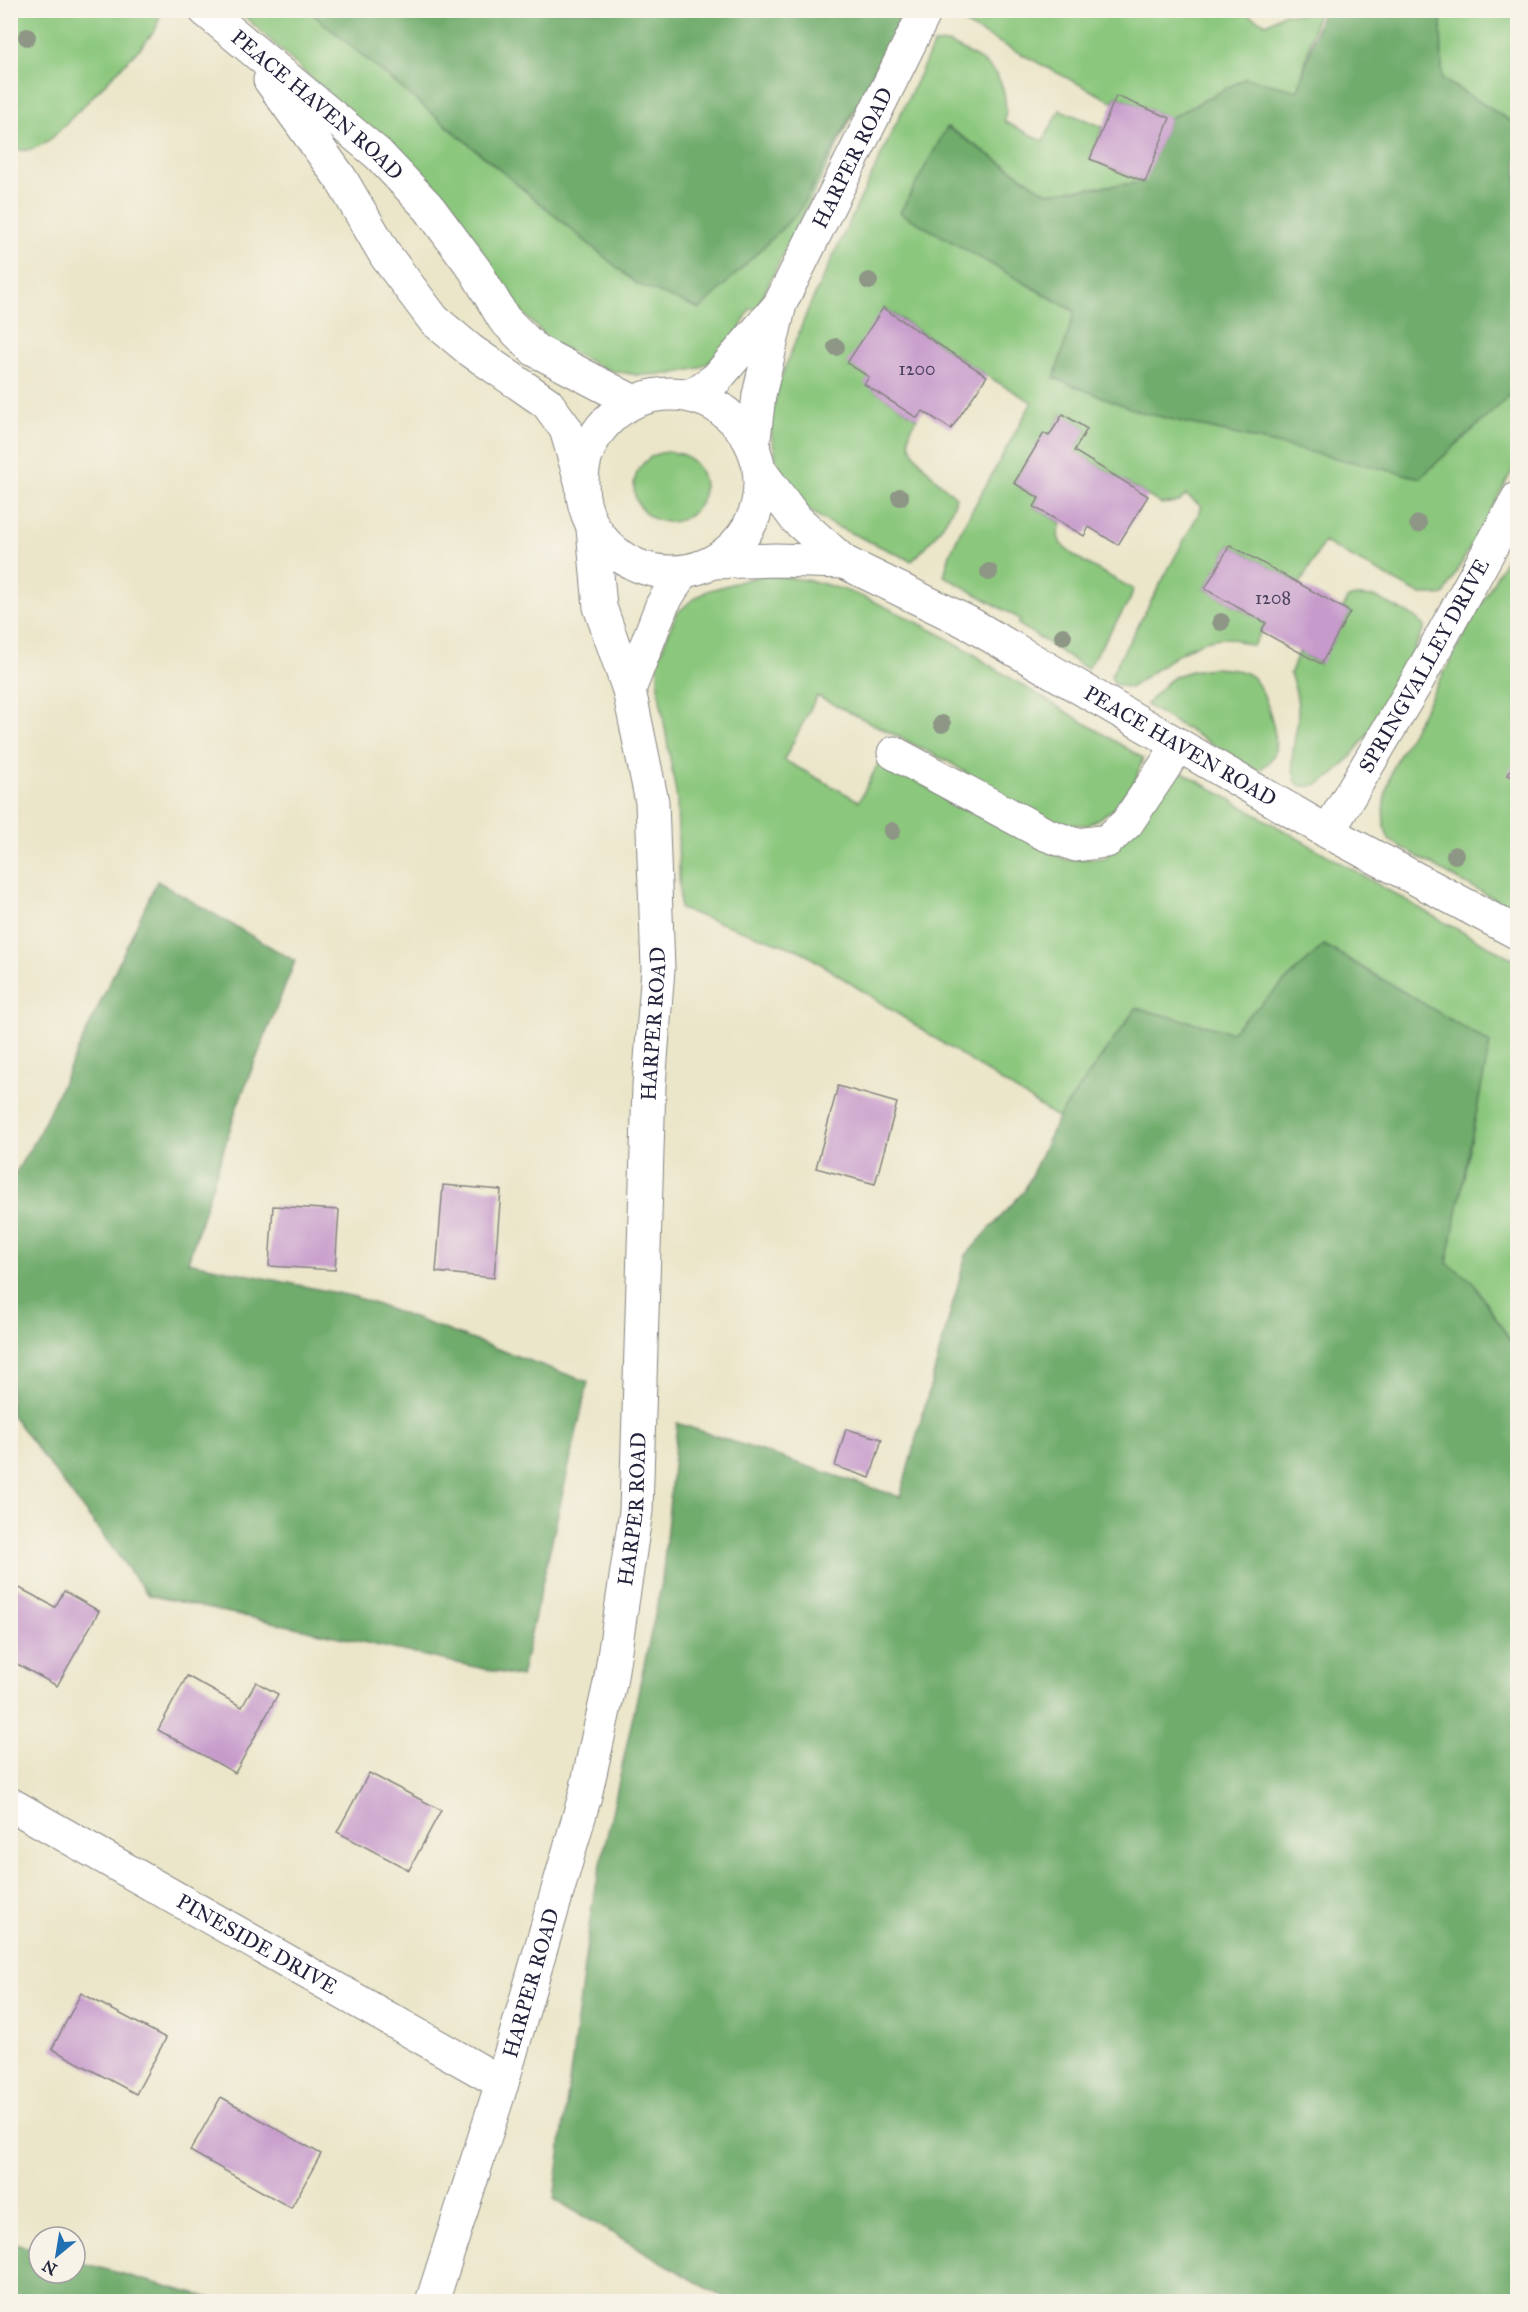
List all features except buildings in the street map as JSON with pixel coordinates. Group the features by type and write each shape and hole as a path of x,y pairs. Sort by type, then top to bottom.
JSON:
{"main road":[{"path":"205,10 244,44"},
{"name":"HARPER ROAD","path":"757,459 759,395 780,304 926,10"},
{"name":"PEACE HAVEN ROAD","path":"244,44 378,154 429,208 475,270 504,319 535,350 632,401"},
{"name":"PEACE HAVEN ROAD","path":"244,44 341,180 380,246 434,320 470,350 547,403 566,429 581,481"},
{"name":"HARPER ROAD","path":"691,396 716,379 780,304"},
{"path":"671,393 691,396 717,406 738,424 757,459 759,497 751,524 735,545 714,562 682,572 656,572 631,564 609,549 593,529 583,506 581,481 585,456 595,434 612,415 632,401 671,393"},
{"name":"PEACE HAVEN ROAD","path":"757,459 796,519 844,562 967,622 1328,832 1518,933"},
{"name":"SPRINGVALLEY DRIVE","path":"1328,832 1416,683 1518,498"},
{"name":"HARPER ROAD","path":"432,2301 502,2083 585,1796 610,1683 636,1511 649,1086 658,969 652,802 629,690 600,607 593,529"},
{"name":"PEACE HAVEN ROAD","path":"714,562 775,560 844,562"},
{"path":"629,690 662,604 682,572"},
{"path":"894,753 1044,834 1076,845 1107,841 1127,823 1179,745"},
{"name":"PINESIDE DRIVE","path":"10,1804 502,2083"}],"green space":[{"path":"11,10 161,11 156,29 142,46 53,137 44,144 21,150 10,146"},
{"path":"1237,10 1267,24 1284,13 1318,11 1298,92 1246,78 1170,118 1116,96 1113,102 966,25 956,11"},
{"path":"239,11 309,11 637,284 798,213 866,88 756,309 750,309 732,343 716,358 699,368 671,374 637,375 607,370 551,342 516,306 468,239 410,170"},
{"path":"309,11 904,11 866,88 798,213 700,309 637,284"},
{"path":"1322,11 1441,11 1442,79 1517,125 1517,389 1420,478 1140,412 1054,378 1075,311 900,213 947,127 1047,193 1144,182 1170,118 1246,78 1298,91"},
{"path":"1441,11 1517,11 1517,125 1442,79"},
{"path":"948,43 985,63 1000,80 1006,105 1005,122 1043,141 1060,110 1103,127 1090,159 1145,182 1047,193 948,127 900,212 1075,312 1054,378 1420,478 1517,389 1517,462 1444,595 1421,595 1324,542 1300,584 1230,545 1205,589 1266,623 1253,646 1230,638 1214,639 1188,648 1130,688 1114,684 1111,675 1202,507 1186,495 1179,502 1161,504 1074,451 1087,429 1062,414 1049,436 1044,434 1014,483 1039,498 1034,507 1062,523 1058,537 1065,548 1082,561 1133,589 1130,600 1087,669 1018,624 1020,619 944,576 950,554 960,532 1032,402 987,376 884,308 848,363 869,377 865,384 917,418 910,432 911,448 936,479 956,497 950,514 932,540 912,561 829,523 809,510 792,493 776,459 771,433 771,417 780,380 809,307 934,44"},
{"path":"669,452 682,455 694,462 701,474 704,487 701,500 694,512 682,519 669,522 656,519 644,512 637,500 634,487 637,474 644,462 656,455"},
{"path":"1517,538 1517,910 1462,882 1389,840 1383,812 1393,767"},
{"path":"759,576 782,577 824,584 882,605 956,644 1143,758 1135,781 1114,809 1088,825 1057,824 1012,801 949,762 817,696 784,760 859,801 880,760 949,800 1066,860 1105,858 1177,769 1440,920 1517,961 1517,1351 1472,1281 1447,1263 1490,1043 1324,945 1231,1032 1136,1008 1058,1118 801,951 680,909 677,800 658,687 658,660 676,614 692,600 707,591"},
{"path":"1376,597 1415,617 1425,627 1389,697 1354,753 1334,773 1315,785 1297,784 1292,756 1298,706 1290,674 1299,652 1320,664 1350,612 1342,608 1348,598"},
{"path":"1215,668 1239,671 1251,676 1266,701 1273,725 1275,746 1271,759 1258,771 1146,705 1162,687 1175,677 1191,671"},
{"path":"157,881 295,961 238,1104 188,1262 356,1297 588,1382 521,1677 148,1595 11,1414 10,1182 38,1135"},
{"path":"1324,945 1490,1043 1447,1263 1472,1281 1517,1351 1517,2301 729,2301 554,2199 592,1905 662,1582 677,1423 900,1497 966,1255 1024,1191 1058,1118 1136,1008 1231,1032"},
{"path":"11,2241 27,2247 27,2285 87,2285 87,2264 221,2301 11,2301"}]}
